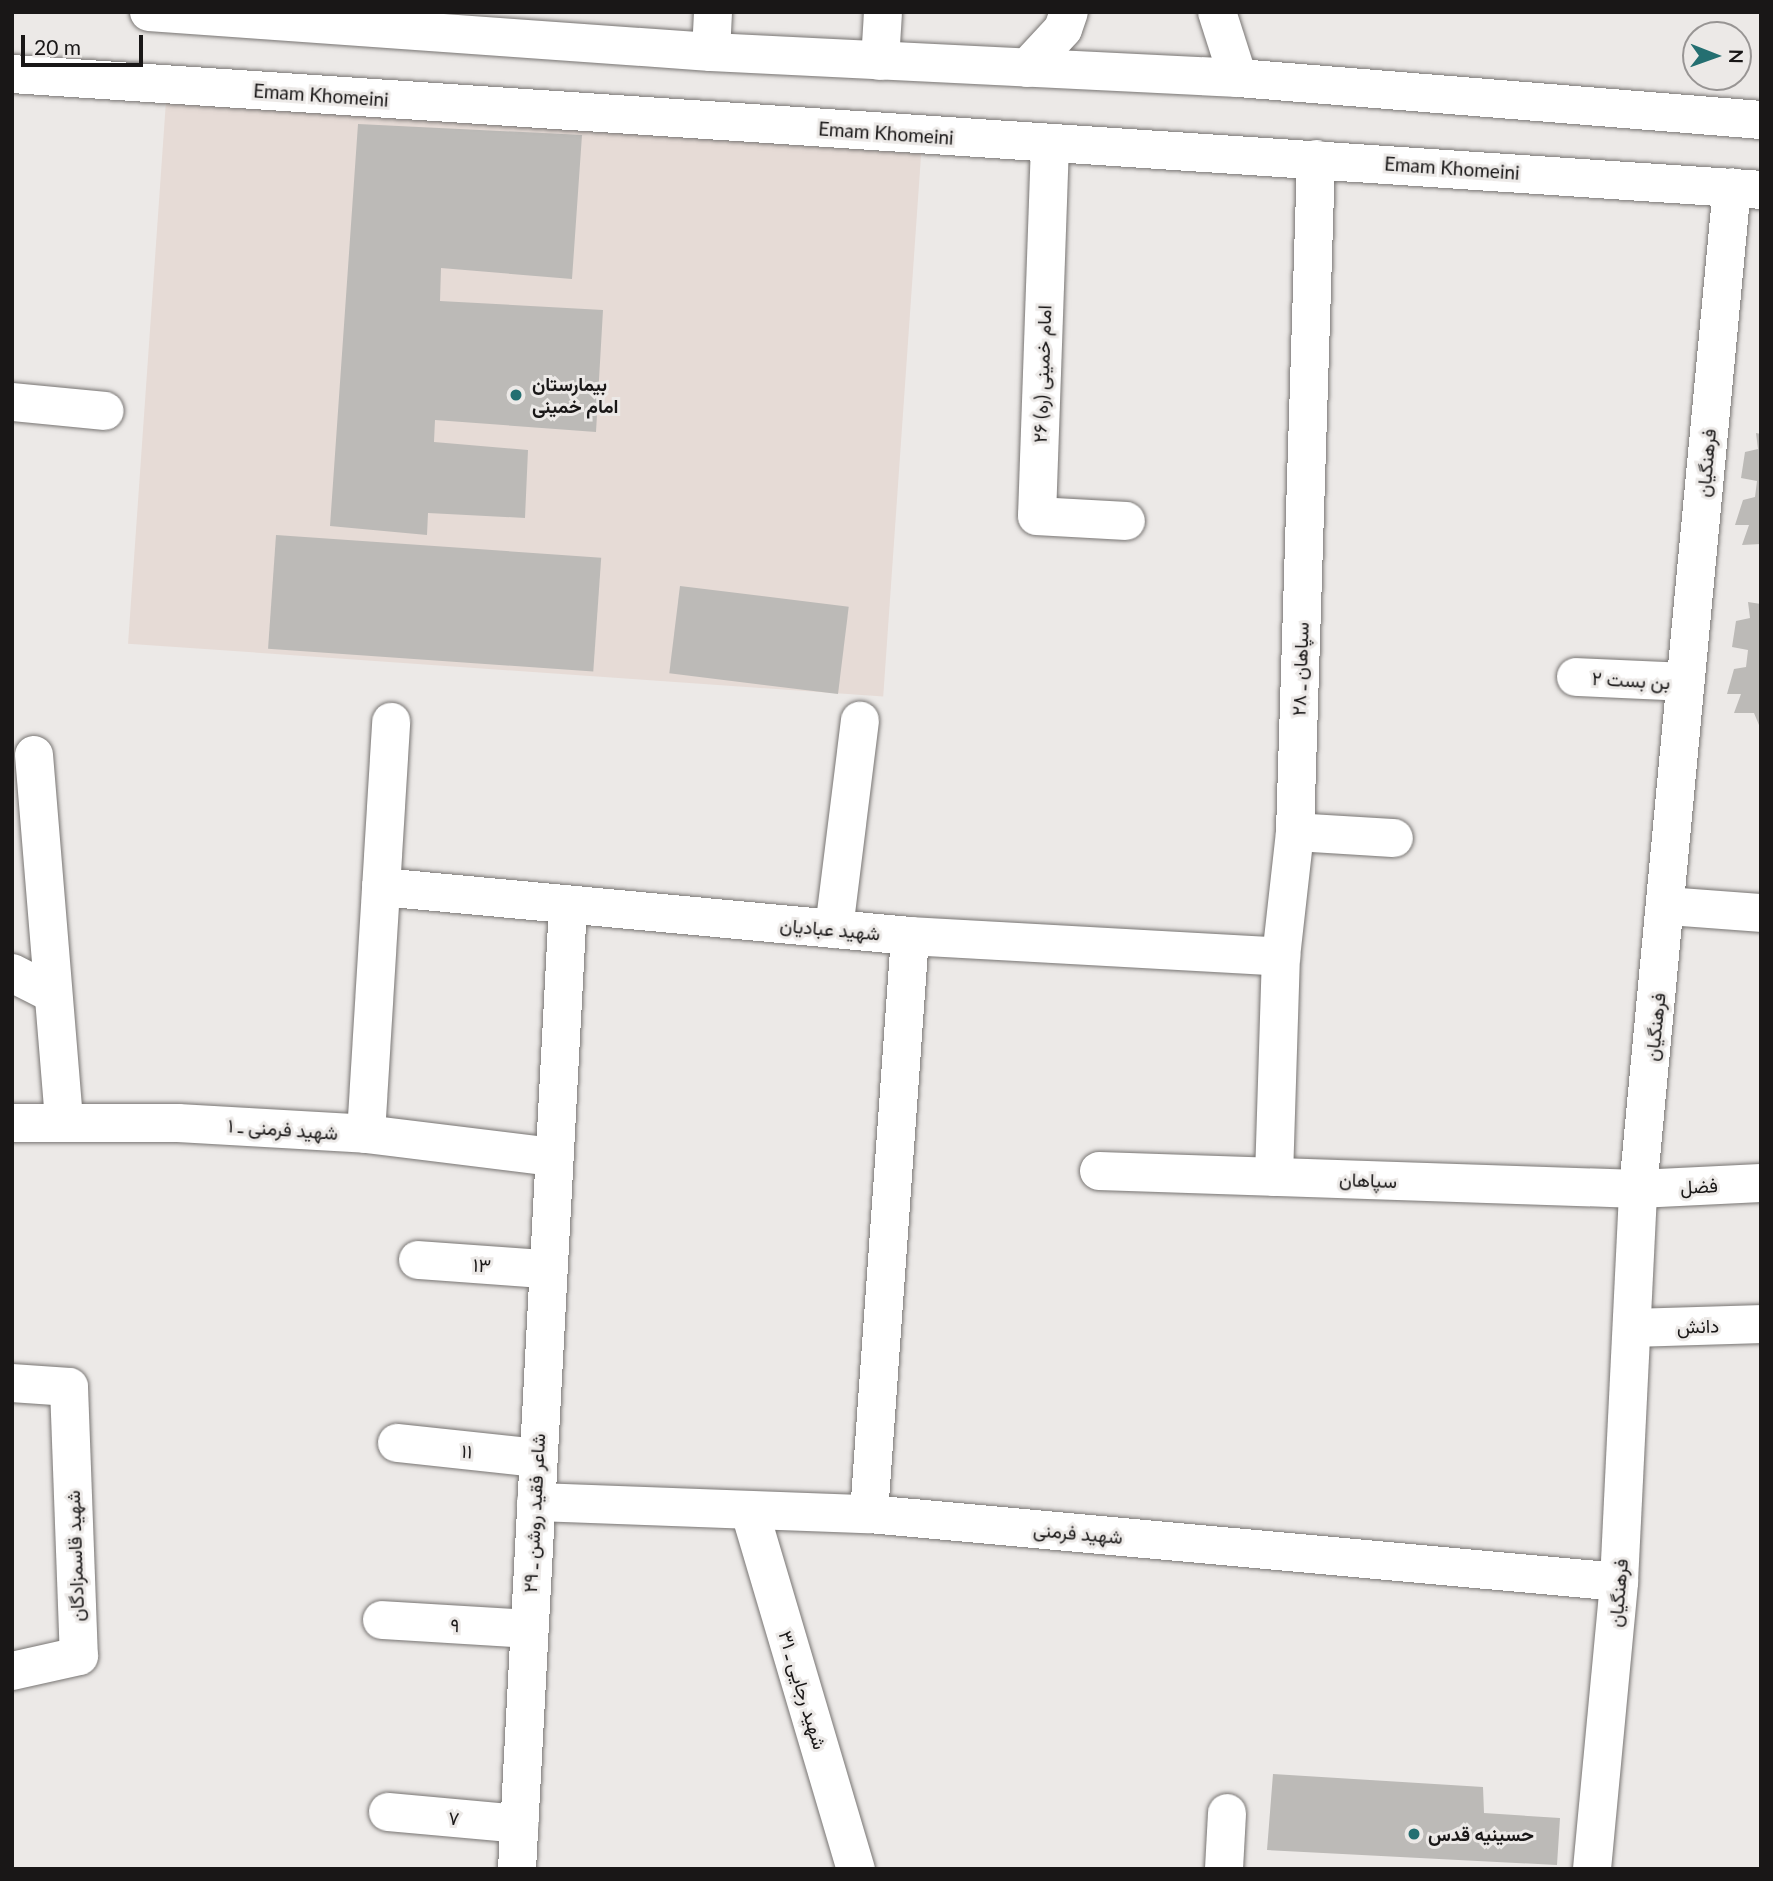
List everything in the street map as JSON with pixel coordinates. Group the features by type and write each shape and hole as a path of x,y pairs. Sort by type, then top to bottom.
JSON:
{"street":[{"path":"149,12 471,24 711,52 1238,78 1761,120"},
{"path":"711,52 713,12"},
{"path":"880,61 883,12"},
{"path":"1027,68 1069,12"},
{"path":"1217,12 1238,78"},
{"name":"Emam Khomeini","path":"12,74 1746,188"},
{"name":"امام خمینی (ره) ۲۶","path":"1050,144 1037,516 1126,521"},
{"name":"سپاهان ـ ۲۸","path":"1273,1177 1281,957 1295,832 1316,159"},
{"name":"فرهنگیان","path":"1592,1869 1619,1582 1634,1328 1637,1189 1668,906 1685,682 1746,188"},
{"path":"12,402 105,411"},
{"name":"بن بست ۲","path":"1576,677 1685,682"},
{"path":"834,929 860,721"},
{"path":"366,1133 391,722"},
{"path":"34,755 64,1123"},
{"path":"1295,832 1394,838"},
{"name":"شهید عبادیان","path":"381,887 910,936 1281,957"},
{"name":"شاعر فقید روشن ـ ۲۹","path":"517,1869 545,1269 568,906"},
{"path":"1668,906 1761,913"},
{"path":"869,1514 910,936"},
{"path":"12,973 54,994"},
{"name":"شهید فرمنی ـ ۱","path":"12,1123 366,1133 552,1157"},
{"name":"سپاهان","path":"1099,1171 1637,1189"},
{"name":"فضل","path":"1637,1189 1761,1183"},
{"name":"۱۳","path":"418,1261 545,1269"},
{"name":"دانش","path":"1634,1328 1761,1324"},
{"name":"شهید قاسمزادگان","path":"12,1383 69,1387 79,1656 12,1671"},
{"name":"۱۱","path":"397,1443 537,1458"},
{"name":"شهید فرمنی","path":"536,1502 750,1512 869,1514 1619,1582"},
{"name":"شهید رجایی ـ ۳۱","path":"750,1512 856,1869"},
{"name":"۹","path":"382,1620 528,1629"},
{"name":"۷","path":"388,1812 519,1824"},
{"path":"1224,1869 1227,1813"}],"shaded area":[{"name":"بیمارستان امام خمینی","path":"166,101 921,154 883,696 128,644"}],"building":[{"path":"358,124 582,135 572,279 441,268 440,301 603,310 596,432 435,420 434,442 528,450 525,518 428,513 427,535 330,526"},
{"path":"1756,433 1761,434 1761,544 1742,545 1749,525 1735,525 1743,500 1755,497 1757,481 1741,478 1745,452 1758,449"},
{"path":"276,535 601,558 593,671 268,649"},
{"path":"680,586 849,607 838,694 669,673"},
{"path":"1748,602 1761,604 1761,730 1754,713 1734,713 1741,694 1727,694 1734,669 1746,667 1748,650 1732,647 1736,621 1750,618"},
{"name":"حسینیه قدس","path":"1273,1774 1483,1787 1484,1813 1560,1818 1557,1865 1267,1850"}],"place":[{"name":"بیمارستان امام خمینی","path":"516,395"},
{"name":"حسینیه قدس","path":"1414,1834"}]}
